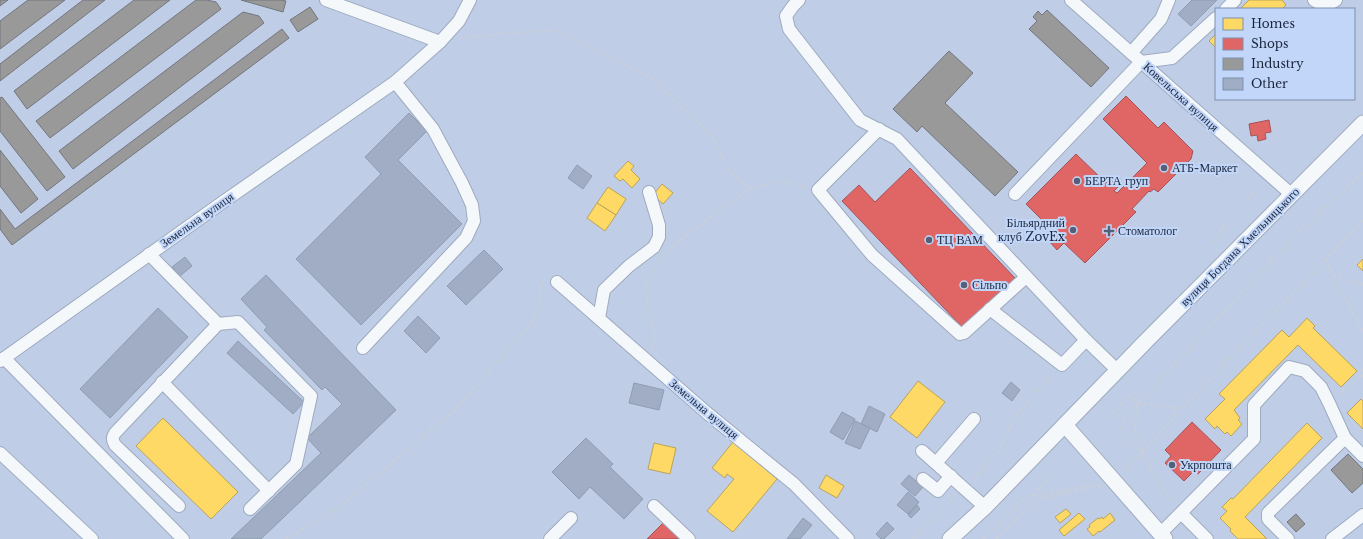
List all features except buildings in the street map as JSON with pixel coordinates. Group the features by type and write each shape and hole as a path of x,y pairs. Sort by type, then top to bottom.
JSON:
{"main road":[{"name":"вулиця Богдана Хмельницького","path":"950,539 1065,425 1148,339 1363,123"},
{"path":"1065,425 1109,483 1163,536"}],"street":[{"path":"326,0 440,42"},
{"name":"Земельна вулиця","path":"2,360 149,254 395,82 440,42 459,21 470,0"},
{"path":"799,0 786,16 789,29 860,120 897,138 1026,277 1118,371"},
{"name":"Ковельська вулиця","path":"1071,0 1292,194"},
{"path":"1131,53 1161,19 1169,0"},
{"path":"1227,8 1235,0"},
{"path":"1314,0 1324,4 1329,4 1336,0"},
{"path":"1015,194 1141,62 1172,58 1215,19"},
{"path":"363,348 466,238 474,221 472,205 448,156 432,129 395,82"},
{"path":"878,129 818,190 872,255 960,334 964,333 1026,277"},
{"path":"599,318 604,290 629,266 654,247 659,237 659,225 649,192"},
{"path":"149,254 218,324"},
{"name":"Земельна вулиця","path":"557,282 707,414 794,484 848,539"},
{"path":"990,309 1062,365 1086,340"},
{"path":"179,506 115,445 113,436 218,324 238,322 311,396 296,464 250,509"},
{"path":"2,360 183,539"},
{"path":"1163,536 1181,513 1254,439 1254,405 1289,366 1305,371 1321,387 1330,403 1345,438 1363,456"},
{"path":"162,382 269,491"},
{"path":"936,463 974,420"},
{"path":"1288,539 1268,520 1268,513 1345,438"},
{"path":"922,451 984,506"},
{"path":"0,453 92,539"},
{"path":"923,479 938,491 951,476"},
{"path":"654,506 689,539"},
{"path":"1181,513 1207,539"},
{"path":"1332,539 1363,515"},
{"path":"550,539 571,518"}],"path":[{"path":"440,42 503,33 560,32 649,76 713,137 727,168 749,189"},
{"path":"1143,452 1128,446 1122,423 1125,418 1299,232 1363,173"},
{"path":"649,362 656,336 647,305 646,283 660,259 684,237 749,189 783,181 818,190"},
{"path":"1247,200 1256,190"},
{"path":"996,539 1038,499 1109,483 1143,452 1181,409 1363,221"},
{"path":"1213,243 1224,224"},
{"path":"1326,259 1333,276 1363,331"},
{"path":"1333,276 1363,284"},
{"path":"286,539 338,508 454,411 530,325 539,308 541,281 557,282"},
{"path":"1330,403 1359,376 1363,369"},
{"path":"1036,392 1054,373"},
{"path":"1108,418 1130,395 1138,403 1181,409"},
{"path":"1015,416 1029,400"},
{"path":"1138,403 1134,426 1137,442 1152,472 1181,513"},
{"path":"1032,496 1052,475"},
{"path":"983,539 1023,500 1032,496 1109,483"}],"place":[{"name":"АТБ-Маркет","path":"1164,168"},
{"name":"БЕРТА груп","path":"1077,181"},
{"name":"Більярдний клуб ZovEx","path":"1073,230"},
{"name":"Стоматолог","path":"1109,231"},
{"name":"ТЦ ВАМ","path":"929,240"},
{"name":"Сільпо","path":"964,285"},
{"name":"Укрпошта","path":"1172,465"}]}
